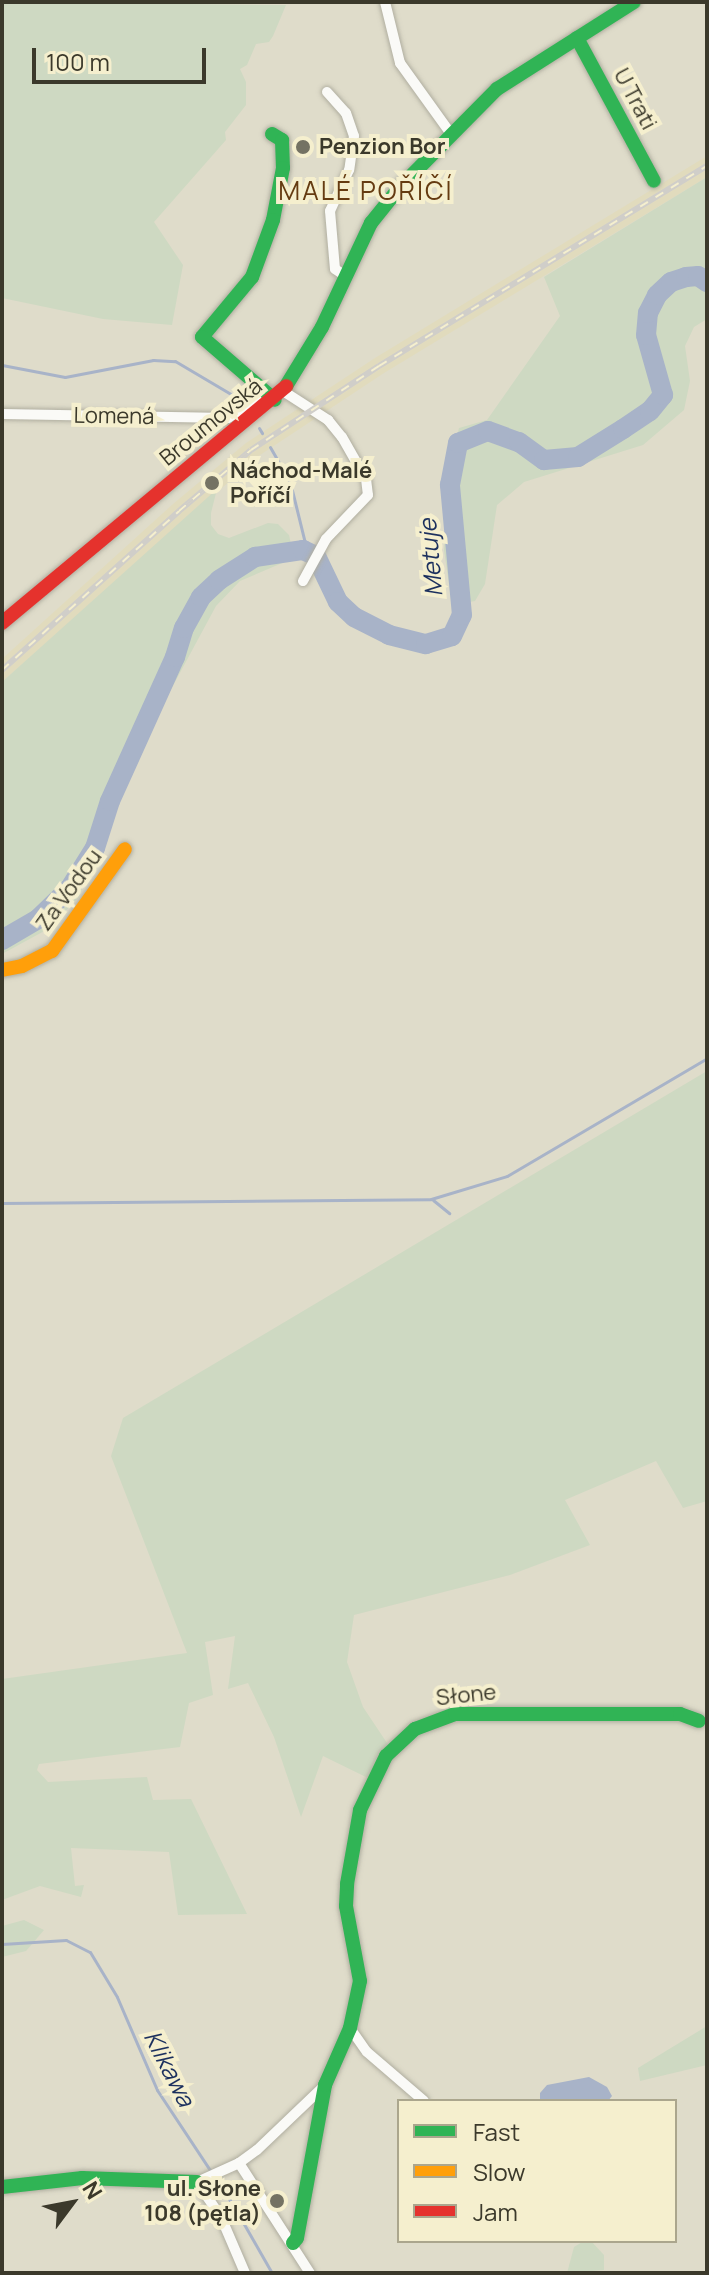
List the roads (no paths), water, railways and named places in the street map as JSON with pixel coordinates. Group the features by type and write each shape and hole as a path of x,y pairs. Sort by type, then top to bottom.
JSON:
{"street":[{"path":"385,2 400,63 451,134"},
{"name":"Broumovská","path":"4,617 279,395 311,348 362,238 382,207 497,89 634,2"},
{"name":"U Trati","path":"577,38 654,181"},
{"path":"327,92 346,113 354,136 349,170 330,211 335,269 344,275"},
{"path":"272,134 282,140 283,168 273,220 252,277 202,337 261,388 328,420 355,455 366,479 368,495 326,539 303,581"},
{"name":"Lomená","path":"2,414 228,418 254,402 261,388"},
{"name":"Za Vodou","path":"2,970 30,963 52,951 125,849"},
{"name":"Słone","path":"293,2243 297,2238 325,2085 350,2028 360,1981 346,1906 352,1848 360,1810 375,1773 402,1739 429,1721 473,1712 680,1714 699,1721"},
{"path":"350,2028 367,2052 422,2099"},
{"name":"Słone","path":"202,2179 239,2163 292,2119 325,2085"},
{"path":"239,2163 310,2273"},
{"path":"2,2187 82,2178 202,2179 245,2273"}],"water":[{"path":"589,2077 607,2087 612,2096 610,2099 540,2099 540,2093 547,2085"}],"waterway":[{"name":"Metuje","path":"2,940 38,919 70,888 95,848 110,801 175,657 184,628 201,597 219,580 255,557 303,550 316,556 338,602 354,617 389,635 426,644 452,636 462,615 450,485 458,443 488,431 519,442 544,460 578,457 623,429 650,411 663,395 646,335 648,313 657,295 671,282 686,277 698,276 707,282"},
{"path":"2,365 65,377 153,360 175,361 246,403"},
{"path":"259,428 262,433"},
{"path":"270,447 290,482 307,551"},
{"path":"2,1203 431,1199 507,1176 707,1058"},
{"path":"433,1200 449,1213"},
{"name":"Klikawa","path":"2,1944 66,1940 90,1952 117,1997 157,2090 233,2205 272,2273"}],"railway":[{"path":"2,670 251,450 379,366 707,166"}],"place":[{"name":"Penzion Bor","path":"303,147"},
{"name":"Náchod-Malé Poříčí","path":"212,483"},
{"name":"ul. Słone 108 (pętla)","path":"277,2201"}],"district":[{"name":"MALÉ POŘÍČÍ","path":"366,191"}]}
